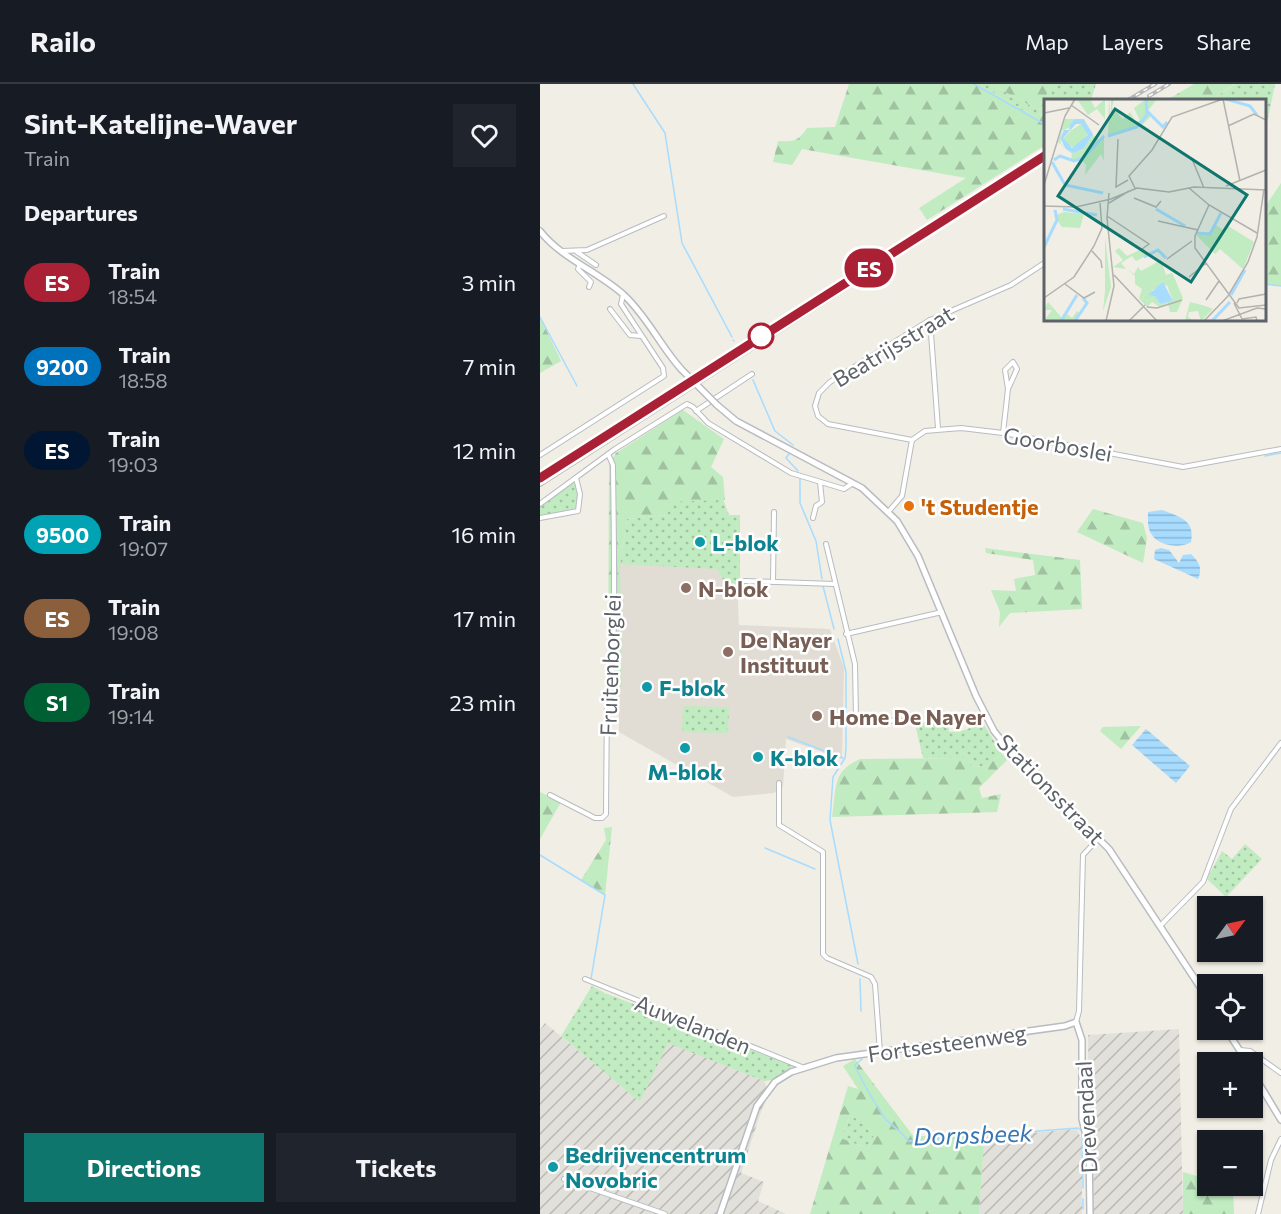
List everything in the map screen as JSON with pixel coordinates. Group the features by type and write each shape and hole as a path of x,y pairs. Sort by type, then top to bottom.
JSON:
{"street":[{"path":"562,251 587,250 664,216"},
{"name":"Stationsstraat","path":"540,231 562,251 623,294 682,370 736,421 854,483 889,511 909,539 976,696 1002,742 1100,838 1121,864 1197,982"},
{"path":"576,252 596,265"},
{"path":"580,263 578,269 591,282 589,287"},
{"name":"Beatrijsstraat","path":"912,440 828,424 818,416 815,401 819,393 830,382 930,320 1011,285 1044,263"},
{"path":"540,455 663,378 663,368 621,304 623,294"},
{"path":"610,309 630,335 641,336"},
{"path":"930,320 938,428"},
{"path":"1003,433 1008,389 1005,370 1013,362 1017,369 1008,389"},
{"path":"696,411 752,374"},
{"path":"540,504 608,454 683,405 690,405 708,423 791,473 844,489 854,483"},
{"name":"Goorboslei","path":"912,440 925,430 938,428 1003,433 1183,467 1281,449"},
{"path":"889,511 902,496 912,440"},
{"name":"Fruitenborglei","path":"550,795 595,818 602,818 606,814 608,699 612,686 613,633 613,465 608,454"},
{"path":"540,518 579,511 580,494 576,478"},
{"path":"813,518 816,506 822,501 820,482"},
{"path":"773,582 774,512"},
{"path":"826,544 855,664 856,717 863,720 909,721"},
{"path":"745,581 835,584"},
{"path":"846,634 942,612"},
{"path":"1160,926 1203,882 1231,809 1281,743"},
{"path":"779,783 779,825 824,852 823,954 827,958 871,976 875,984 880,1052"},
{"path":"1076,1022 1079,1011 1083,855 1100,838"},
{"name":"Auwelanden","path":"585,979 802,1067"},
{"name":"Fortsesteenweg","path":"720,1214 757,1106 775,1082 802,1067 836,1058 1065,1026 1076,1022"},
{"name":"Drevendaal","path":"1076,1022 1082,1040 1082,1119 1089,1148 1090,1214"},
{"path":"1233,1040 1239,1050 1250,1051 1281,1072"},
{"path":"1263,1090 1281,1120"},
{"path":"1258,1214 1271,1160 1281,1139"},
{"path":"564,1179 665,1214"}],"shaded area":[{"name":"De Nayer Instituut","path":"734,519 739,625 830,629 844,668 842,759 786,739 783,787 774,793 733,797 619,732 618,612 620,564"},
{"path":"545,1023 640,1102 668,1042 764,1081 770,1094 763,1106 741,1173 764,1182 758,1201 786,1214 540,1214 540,1030"},
{"path":"1179,1029 1183,1214 1094,1214 1093,1148 1089,1128 1088,1035"},
{"path":"1077,1129 1082,1141 1082,1214 979,1214 984,1137"}],"green space":[{"path":"849,84 978,84 1036,117 1038,114 1044,116 1044,146 927,220 919,208 966,178 802,149 792,165 773,162 778,141 795,140 807,128 835,127"},
{"path":"978,84 990,84 1039,110 1044,100 1044,116 1038,114 1036,117"},
{"path":"990,84 1052,84 1039,110"},
{"path":"1052,84 1096,84 1091,99 1044,99"},
{"path":"1194,84 1234,84 1212,99 1169,99"},
{"path":"1235,84 1275,84 1266,128 1266,99 1212,99"},
{"path":"1281,183 1281,286 1266,284 1266,206"},
{"path":"540,317 561,361 540,373"},
{"path":"683,410 724,439 711,467 723,477 725,500 667,502 668,515 627,519 620,564 622,687 608,685 609,464 616,453"},
{"path":"573,483 577,486 577,508 540,516 540,507"},
{"path":"721,494 729,515 740,515 740,576 735,600 717,569 620,564 627,519 667,515 667,502"},
{"path":"1093,509 1143,523 1147,538 1143,563 1077,532"},
{"path":"985,548 1080,560 1082,609 1010,613 999,627 1000,612 991,590 1016,591 1014,579 1035,575 1033,560 986,553"},
{"path":"683,706 729,707 728,733 682,732"},
{"path":"948,719 949,732 965,730 983,723 1002,754 985,767 970,766 969,758 923,758 915,724"},
{"path":"1141,726 1121,749 1100,731 1103,727"},
{"path":"1002,754 1008,759 979,788 982,798 1001,794 997,812 832,817 835,789 840,775 844,769 860,759 969,758 970,766 985,767"},
{"path":"540,792 561,802 540,839"},
{"path":"612,827 605,895 581,880 606,840 604,828"},
{"path":"1245,844 1262,859 1225,896 1207,879 1222,851 1232,859"},
{"path":"592,986 794,1066 773,1080 764,1081 668,1043 640,1102 561,1036"},
{"path":"855,1059 914,1137 982,1130 984,1140 979,1214 810,1214 848,1086 858,1089 843,1066","holes":["850,1115 866,1124 874,1135 868,1149 841,1138"]},
{"path":"850,1115 866,1124 874,1135 868,1149 841,1138"},
{"path":"1183,1172 1197,1176 1197,1196 1233,1196 1234,1214 1183,1214"}],"water":[{"path":"1162,510 1180,517 1188,524 1192,535 1191,542 1170,545 1155,539 1149,530 1148,512"},
{"path":"1161,548 1169,550 1179,563 1183,555 1191,554 1199,565 1198,579 1154,559 1155,550"},
{"path":"1146,729 1190,766 1176,783 1132,745"}],"waterway":[{"name":"Dorpsbeek","path":"633,84 665,133 682,243 732,337"},
{"path":"974,84 1044,124"},
{"path":"1266,284 1281,286"},
{"path":"540,317 577,386"},
{"name":"Dorpsbeek","path":"753,380 775,431 793,445"},
{"path":"1265,456 1281,453"},
{"name":"Dorpsbeek","path":"789,454 786,458 798,471"},
{"name":"Dorpsbeek","path":"800,479 800,503 816,541 822,579"},
{"name":"Dorpsbeek","path":"823,586 834,629"},
{"name":"Dorpsbeek","path":"838,639 846,672 846,748 845,758 833,777 830,820 858,964"},
{"path":"788,737 843,758"},
{"path":"765,848 815,869"},
{"path":"540,855 605,895 591,979"},
{"name":"Dorpsbeek","path":"860,979 861,1011"},
{"name":"Dorpsbeek","path":"862,1059 855,1065 859,1075 884,1117 908,1141 1078,1128 1082,1131 1083,1188"},
{"name":"Dorpsbeek","path":"1083,1199 1083,1209"}],"railway":[{"path":"1130,99 1155,84"},
{"path":"1149,96 1169,84"},
{"path":"540,485 1044,161"},
{"path":"651,403 856,272"}],"train":[{"name":"ES","path":"540,478 1044,156"}],"place":[{"name":"'t Studentje","path":"909,506"},
{"name":"L-blok","path":"700,542"},
{"name":"N-blok","path":"686,588"},
{"name":"De Nayer Instituut","path":"728,652"},
{"name":"F-blok","path":"647,687"},
{"name":"Home De Nayer","path":"817,716"},
{"name":"M-blok","path":"685,748"},
{"name":"K-blok","path":"758,757"},
{"name":"Bedrijvencentrum Novobric","path":"553,1167"}]}
